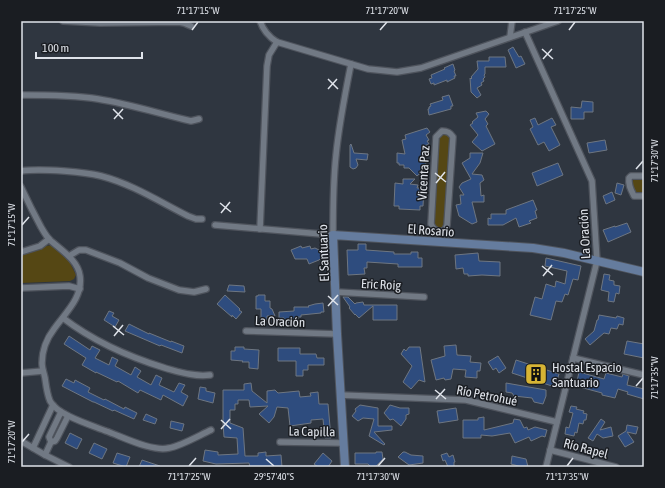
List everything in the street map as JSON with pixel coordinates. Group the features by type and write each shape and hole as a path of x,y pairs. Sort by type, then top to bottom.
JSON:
{"street":[{"path":"63,21 179,22 191,26"},
{"path":"260,21 266,33 277,42 351,64 387,72 413,70 558,21"},
{"path":"510,37 512,21"},
{"name":"La Oración","path":"525,32 592,181 597,261 546,467"},
{"path":"260,229 267,66 269,55 277,42"},
{"name":"El Santuario","path":"345,467 340,395 333,235 336,155 342,109 351,64"},
{"path":"21,95 92,98 132,106 191,121 199,119"},
{"name":"Vicenta Paz","path":"445,131 450,133 453,137 447,228 439,232 433,228 432,224 436,137 445,131"},
{"path":"21,171 58,171 100,176 136,189 188,216 196,219 202,219"},
{"path":"644,176 632,176 629,178 629,181 630,188 634,196 644,196"},
{"path":"21,187 38,222 49,239 69,256 76,264 80,274 81,281 78,296 63,318 53,329 43,353 43,371 48,393 53,405 68,416 138,443 156,448 163,449 174,447 211,430"},
{"name":"El Rosario","path":"215,226 533,248 564,253 644,272"},
{"name":"Vicenta Paz","path":"438,242 439,232"},
{"path":"21,252 40,246 49,239"},
{"path":"69,256 79,250 86,250 120,263 148,278 178,290 194,292 206,289"},
{"path":"21,288 69,286 80,289"},
{"name":"Eric Roig","path":"336,292 424,297"},
{"path":"63,318 85,334 137,358 190,375 210,375"},
{"name":"La Oración","path":"246,331 337,334"},
{"path":"573,358 644,375"},
{"path":"21,373 43,371"},
{"name":"Río Petrohué","path":"340,395 466,400 557,422"},
{"path":"33,448 53,405"},
{"path":"51,442 49,437 62,412"},
{"path":"45,455 51,442 56,440 68,416"},
{"path":"21,441 69,467"},
{"name":"La Capilla","path":"280,442 344,443"},
{"name":"Río Rapel","path":"550,450 616,467"}],"shaded area":[{"path":"443,134 448,135 450,140 446,223 443,228 439,229 435,227 434,223 439,138"},
{"path":"634,179 644,179 644,194 636,194 632,185"},
{"path":"52,245 68,259 76,275 74,279 70,281 21,283 21,255 41,247"}],"building":[{"path":"513,47 519,57 521,56 525,64 516,68 508,50"},
{"path":"489,57 505,57 506,67 485,67 484,81 481,83 482,85 477,88 481,95 477,98 471,92 470,78 472,78 471,77 478,69 477,61 489,61"},
{"path":"453,64 456,76 454,76 455,78 447,82 447,80 434,85 434,83 431,84 429,79 432,78 431,75"},
{"path":"449,95 453,106 451,106 451,109 429,115 428,109 431,106 430,104 443,100 442,97"},
{"path":"582,101 593,102 593,112 584,112 584,119 571,119 571,107 581,108"},
{"path":"486,111 489,114 485,119 488,124 486,126 495,144 482,151 472,142 478,135 470,125 478,117 476,113"},
{"path":"535,118 538,125 552,118 556,125 551,127 560,145 549,151 544,142 538,145 530,129 533,127 530,120"},
{"path":"427,128 430,132 426,135 429,140 427,141 429,144 424,146 422,158 427,167 417,176 409,168 404,168 404,165 399,165 399,163 397,163 397,153 405,154 402,140 406,139 405,135"},
{"path":"605,140 607,150 589,153 587,143"},
{"path":"351,144 354,153 368,154 367,160 356,159 358,165 353,169 350,167"},
{"path":"470,153 483,153 480,163 472,174 482,175 484,180 480,183 481,196 484,195 484,202 472,202 477,222 472,224 459,216 456,205 461,204 460,195 464,195 459,187 462,183 471,179 462,163 470,158"},
{"path":"558,163 563,175 537,186 532,173"},
{"path":"403,179 415,179 410,184 418,185 417,188 424,188 423,206 420,206 420,210 399,209 399,206 394,206 395,183 403,184"},
{"path":"617,183 624,185 621,195 615,193"},
{"path":"612,192 615,200 606,204 603,196"},
{"path":"533,200 537,210 535,211 537,218 529,221 531,223 519,227 516,218 503,225 488,225 488,218 491,219 491,214 506,214 506,210"},
{"path":"627,223 631,232 608,242 603,230"},
{"path":"358,244 366,244 366,250 394,252 394,254 411,254 411,252 418,252 418,258 422,258 422,267 398,267 398,264 367,262 367,268 364,268 365,274 348,275 347,250 358,250"},
{"path":"301,246 302,248 310,246 311,249 315,248 319,250 322,256 321,258 309,264 307,259 295,259 291,250"},
{"path":"478,253 479,261 500,262 500,276 468,276 468,274 464,274 463,268 456,269 455,255"},
{"path":"546,258 581,266 578,280 573,279 568,295 565,294 562,302 556,301 551,320 530,315 535,297 542,299 546,284 555,287 556,281 565,284 567,271 545,266"},
{"path":"604,274 610,275 609,280 614,281 614,285 620,286 619,294 616,293 614,302 608,301 609,292 601,290"},
{"path":"229,285 244,286 245,292 227,291"},
{"path":"225,295 242,312 236,319 217,304"},
{"path":"265,295 265,301 270,301 270,308 275,316 267,316 267,320 261,320 261,309 256,309 256,296"},
{"path":"343,297 348,297 355,304 363,302 364,305 397,305 397,320 373,320 373,306 359,318 349,308 350,307"},
{"path":"323,303 324,312 301,315 298,319 293,319 293,323 287,322 284,318 279,318 279,312 294,311 294,307 309,307 308,306"},
{"path":"109,311 114,313 112,316 119,320 115,327 104,320"},
{"path":"599,315 624,318 623,325 619,324 617,329 611,328 609,334 604,333 590,345 585,339 594,331"},
{"path":"129,324 149,334 184,346 182,353 161,345 160,346 125,331"},
{"path":"69,336 90,350 92,346 100,350 95,358 109,365 112,357 118,360 115,366 131,375 135,367 141,371 137,377 151,385 156,375 162,378 159,385 174,392 179,383 185,385 181,392 188,396 183,406 163,395 161,400 140,390 138,393 118,381 117,382 96,373 82,365 86,358 64,344"},
{"path":"627,341 644,344 644,358 624,354"},
{"path":"456,345 457,355 471,356 470,362 481,363 480,371 477,371 477,378 465,377 466,370 453,369 451,379 445,380 444,378 436,380 431,360 445,356 444,346"},
{"path":"235,347 259,350 258,369 249,368 249,362 231,360 231,351 235,351"},
{"path":"409,347 420,347 425,382 419,380 411,389 403,382 412,366 401,354 404,349 406,351"},
{"path":"278,348 300,348 300,354 316,354 317,358 324,358 324,365 308,365 308,370 303,370 303,376 296,376 296,361 278,361"},
{"path":"498,356 506,368 499,373 496,368 493,370 488,362"},
{"name":"Hostal Espacio Santuario","path":"516,360 559,374 555,387 512,373"},
{"path":"579,372 604,379 606,373 622,377 623,374 629,376 627,385 644,389 644,399 627,394 628,392 618,389 615,398 576,386"},
{"path":"66,379 74,383 75,380 90,388 88,392 124,409 125,407 137,413 134,419 93,402 62,386"},
{"path":"251,383 252,391 267,403 267,391 275,390 278,393 299,391 300,397 311,396 310,393 318,392 319,404 328,404 331,438 325,438 323,419 311,420 311,423 290,426 288,408 277,407 274,417 269,423 259,414 268,406 250,407 249,400 238,400 238,404 235,404 235,410 230,410 230,423 243,428 245,456 258,456 258,453 266,452 266,456 281,455 282,467 250,467 249,463 216,464 203,461 205,450 218,452 218,455 238,454 237,438 224,437 223,390 244,390 244,384"},
{"path":"506,383 546,390 546,396 543,404 534,402 532,398 514,396 512,393 506,392"},
{"path":"200,387 206,388 206,391 215,393 213,403 198,399"},
{"path":"360,405 378,408 378,426 392,426 392,430 374,432 385,444 384,445 369,436 374,419 363,418 358,421 352,416 356,411 355,409"},
{"path":"390,405 400,408 409,408 409,414 406,415 406,419 401,426 393,419 390,420 384,413"},
{"path":"571,406 577,407 576,409 584,411 583,413 587,414 586,420 584,420 583,424 579,423 577,433 575,432 574,436 565,434 566,427 569,428 573,413 569,412"},
{"path":"456,408 458,420 439,423 437,411"},
{"path":"146,414 157,419 155,424 143,420"},
{"path":"484,417 484,430 513,423 514,419 520,420 524,428 527,427 528,430 535,427 547,430 545,437 542,436 531,441 529,437 515,443 510,433 492,436 481,435 481,438 463,438 463,420 478,420 478,418"},
{"path":"601,419 605,422 600,430 611,427 613,436 603,438 597,434 593,441 588,438"},
{"path":"171,421 184,424 182,431 170,428"},
{"path":"627,425 638,427 636,434 627,432 634,442 625,447 618,436 626,431"},
{"path":"70,433 82,439 77,449 65,443"},
{"path":"94,443 107,449 102,459 89,453"},
{"path":"382,452 383,459 375,467 371,467 368,464 355,464 355,453"},
{"path":"403,452 411,455 423,456 423,463 409,465 398,457"},
{"path":"117,453 130,457 126,467 113,463"},
{"path":"323,453 332,461 328,467 318,467 314,464"},
{"path":"447,453 449,457 453,455 455,462 454,467 448,467 445,460 443,461 441,455"},
{"path":"512,456 526,459 528,467 511,464"},
{"path":"142,460 160,466 160,467 139,467"}],"place":[{"name":"Hostal Espacio Santuario","path":"536,374"}]}
